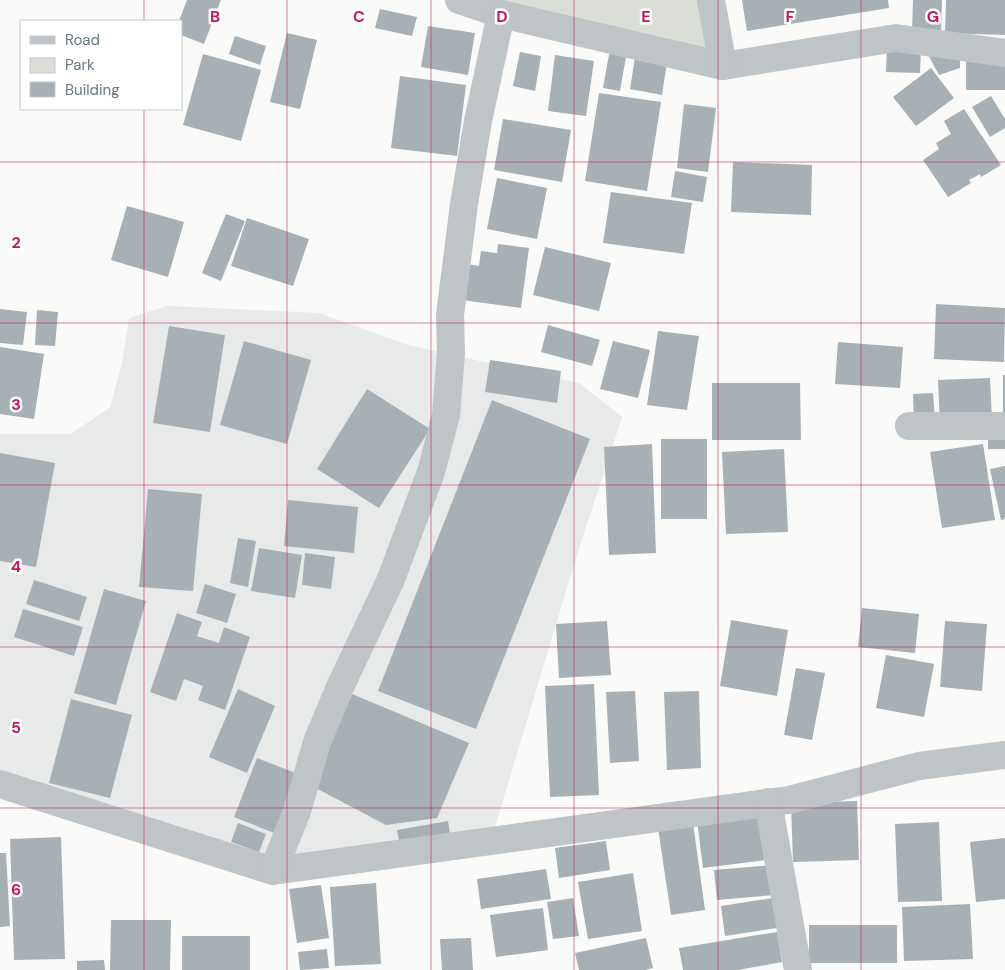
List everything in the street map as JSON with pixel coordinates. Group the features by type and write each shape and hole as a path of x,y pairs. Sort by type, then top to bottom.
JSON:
{"street":[{"path":"459,0 500,14 723,66 896,38 1005,52"},
{"path":"711,0 723,66"},
{"path":"273,871 297,811 317,742 340,687 391,579 431,472 446,415 451,354 450,315 464,204 478,121 500,14"},
{"path":"909,426 1005,426"},
{"path":"0,784 273,871 790,800 919,766 1005,755"},
{"path":"768,802 798,970"}],"shaded area":[{"path":"167,306 319,313 408,345 579,383 622,417 576,558 491,840 273,871 0,784 0,434 71,434 110,407 122,363 129,318"}],"green space":[{"path":"459,0 711,0 723,66"}],"building":[{"path":"187,0 221,0 204,44 182,35 182,20 179,20"},
{"path":"742,0 888,0 889,8 747,31"},
{"path":"913,0 942,0 941,31 912,31"},
{"path":"946,0 1005,0 1005,35 945,33"},
{"path":"380,9 417,17 412,36 375,28"},
{"path":"428,26 475,33 468,75 421,67"},
{"path":"287,33 317,40 300,109 270,102"},
{"path":"235,36 266,46 260,65 229,54"},
{"path":"887,46 921,47 920,73 886,72"},
{"path":"610,49 627,51 620,91 603,88"},
{"path":"925,49 960,55 960,68 939,75"},
{"path":"636,51 668,56 662,95 630,89"},
{"path":"520,52 541,56 535,91 513,86"},
{"path":"203,54 261,70 241,141 183,125"},
{"path":"555,55 594,61 586,116 548,111"},
{"path":"1005,56 1005,90 966,90 966,57"},
{"path":"931,68 954,98 916,126 893,97"},
{"path":"400,76 466,85 457,156 391,148"},
{"path":"599,93 661,102 647,191 585,181"},
{"path":"991,96 1005,119 1005,128 990,137 972,107"},
{"path":"684,104 716,108 708,172 677,168"},
{"path":"964,109 1001,165 981,177 980,174 969,180 971,183 948,197 923,160 939,149 936,143 951,134 944,121"},
{"path":"503,119 571,130 562,182 494,170"},
{"path":"733,162 812,165 811,215 731,212"},
{"path":"675,171 707,177 703,202 671,197"},
{"path":"497,178 547,188 537,239 487,229"},
{"path":"611,192 692,203 684,254 603,243"},
{"path":"127,206 184,222 168,277 111,260"},
{"path":"226,214 245,221 221,281 202,273"},
{"path":"247,218 309,239 293,286 231,266"},
{"path":"498,244 529,248 521,308 462,300 467,264 479,266 481,251 497,253"},
{"path":"545,247 611,263 599,311 533,295"},
{"path":"936,304 1005,308 1004,362 934,359"},
{"path":"0,309 27,312 23,345 0,343"},
{"path":"37,310 58,312 55,346 35,345"},
{"path":"548,325 600,340 592,366 541,352"},
{"path":"169,326 225,335 210,432 153,423"},
{"path":"658,331 699,336 687,410 647,405"},
{"path":"244,341 311,360 287,444 220,425"},
{"path":"613,341 650,350 638,398 600,389"},
{"path":"838,342 903,347 900,388 835,384"},
{"path":"0,347 44,354 34,419 0,414"},
{"path":"490,360 561,371 557,403 485,392"},
{"path":"1003,375 1005,375 1005,420 1003,420"},
{"path":"990,378 992,420 940,423 938,380"},
{"path":"712,383 800,383 801,440 712,440"},
{"path":"367,389 430,429 379,508 317,469"},
{"path":"933,393 935,420 914,421 913,394"},
{"path":"492,400 590,439 476,729 378,691"},
{"path":"988,430 1005,430 1005,449 988,449"},
{"path":"661,439 707,439 707,519 661,519"},
{"path":"652,444 656,553 609,555 604,447"},
{"path":"983,444 995,520 942,528 930,452"},
{"path":"784,449 788,532 726,534 722,452"},
{"path":"0,453 55,463 36,567 0,561"},
{"path":"1005,466 1005,519 1001,520 990,469"},
{"path":"148,489 202,494 193,591 139,587"},
{"path":"288,500 358,507 354,553 284,546"},
{"path":"238,538 256,541 248,587 230,583"},
{"path":"259,548 302,555 295,598 251,591"},
{"path":"305,553 335,557 331,589 302,585"},
{"path":"34,580 87,597 79,621 26,604"},
{"path":"205,584 236,594 227,623 196,613"},
{"path":"104,589 146,601 116,705 74,693"},
{"path":"862,608 919,614 915,653 858,647"},
{"path":"23,609 83,627 74,656 14,637"},
{"path":"177,613 202,622 197,636 219,643 224,627 250,637 225,710 198,700 203,686 184,679 176,701 150,692"},
{"path":"731,620 788,630 777,696 720,686"},
{"path":"607,621 611,675 559,678 556,624"},
{"path":"945,621 987,624 982,691 940,687"},
{"path":"886,655 934,664 924,717 876,708"},
{"path":"796,668 825,673 812,740 784,735"},
{"path":"594,684 599,795 550,797 545,686"},
{"path":"238,689 275,706 247,773 209,757"},
{"path":"635,691 639,761 610,763 606,692"},
{"path":"699,691 701,768 667,770 664,692"},
{"path":"352,694 469,743 437,818 386,825 312,786"},
{"path":"71,699 132,715 110,798 49,783"},
{"path":"257,758 298,774 274,833 234,817"},
{"path":"857,801 859,860 793,862 791,803"},
{"path":"759,813 765,860 703,868 697,820"},
{"path":"448,821 451,839 400,847 397,830"},
{"path":"939,822 942,901 898,902 895,824"},
{"path":"238,823 266,834 259,852 231,842"},
{"path":"693,823 705,910 671,915 658,828"},
{"path":"61,837 65,959 14,960 10,839"},
{"path":"1005,838 1005,899 976,902 970,842"},
{"path":"606,841 610,870 559,878 555,848"},
{"path":"0,853 6,853 10,926 0,927"},
{"path":"772,865 774,895 717,900 714,870"},
{"path":"546,869 551,899 481,909 477,879"},
{"path":"633,873 642,931 588,939 578,882"},
{"path":"376,883 381,964 335,966 330,887"},
{"path":"321,885 329,938 297,943 289,889"},
{"path":"779,897 783,927 725,936 721,906"},
{"path":"573,898 579,936 553,939 547,902"},
{"path":"970,904 973,959 904,961 902,907"},
{"path":"543,908 548,950 496,957 490,915"},
{"path":"111,920 171,920 170,970 110,970"},
{"path":"809,925 897,925 897,963 809,963"},
{"path":"777,932 782,962 738,970 683,970 679,948"},
{"path":"182,936 250,936 250,970 182,970"},
{"path":"471,938 473,970 442,970 440,939"},
{"path":"646,938 653,968 645,970 579,970 575,953"},
{"path":"327,949 329,968 300,970 298,952"},
{"path":"104,960 105,970 77,970 77,961"}]}
